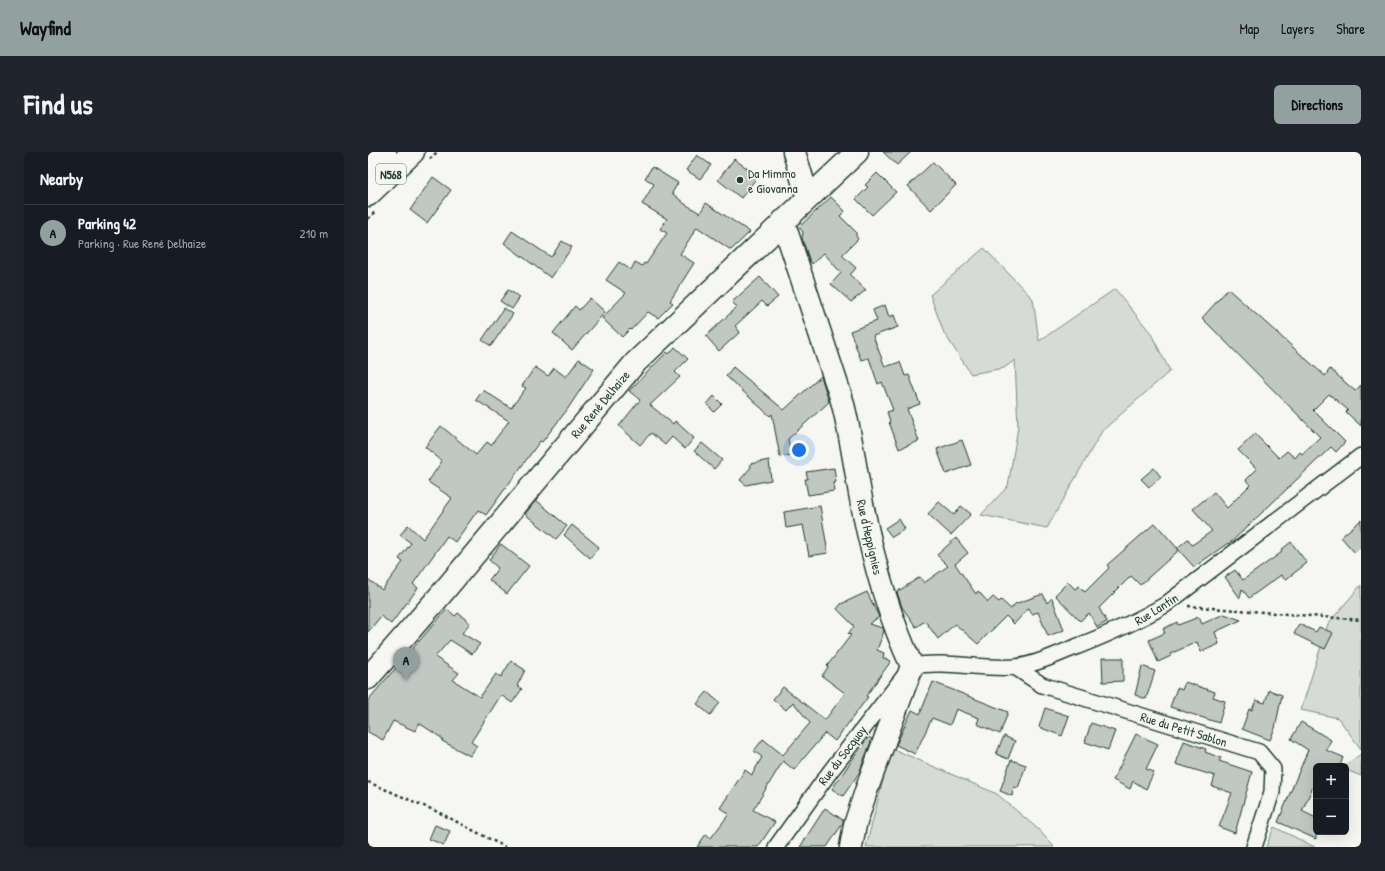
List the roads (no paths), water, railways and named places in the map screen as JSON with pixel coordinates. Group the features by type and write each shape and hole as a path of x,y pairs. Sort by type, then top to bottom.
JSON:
{"main road":[{"name":"N568","path":"368,168 385,152"},
{"name":"N568","path":"368,195 413,152"},
{"path":"794,152 808,198"},
{"name":"Rue René Delhaize","path":"368,678 438,598 635,363 857,152"},
{"name":"Rue d'Heppignies","path":"783,221 848,421 862,504 878,574 897,634 912,666"},
{"path":"851,847 855,825 866,790 912,666"}],"street":[{"name":"Rue Lantin","path":"912,666 953,663 1015,667 1055,656 1130,625 1165,605 1361,456"},
{"name":"Rue du Socquoy","path":"776,847 828,773 912,666"},
{"name":"Rue du Petit Sablon","path":"1015,667 1042,685 1259,752 1273,769 1272,792 1254,847"}],"place":[{"name":"Da Mimmo e Giovanna","path":"740,180"},
{"name":"Parking 42","path":"406,680"}]}
